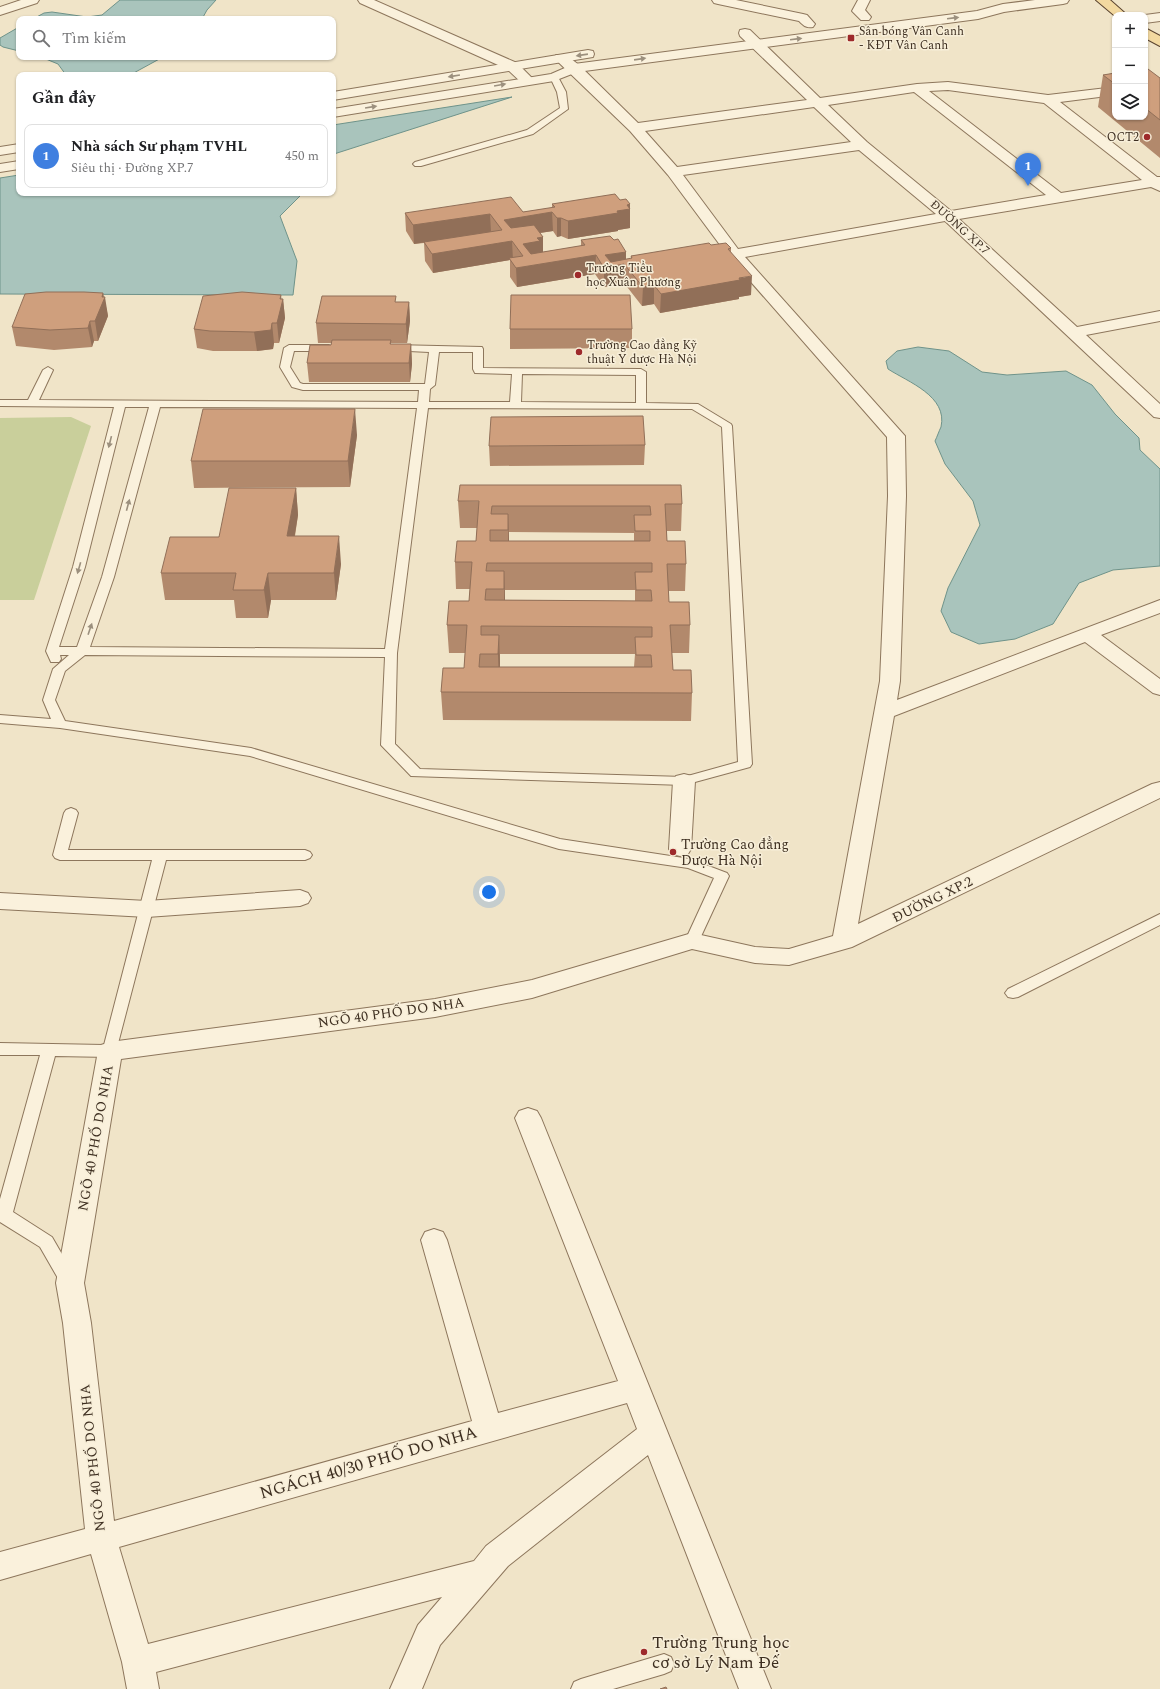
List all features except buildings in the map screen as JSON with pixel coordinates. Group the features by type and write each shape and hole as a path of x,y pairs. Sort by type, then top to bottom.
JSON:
{"main road":[{"path":"1102,0 1117,12"},
{"path":"1148,34 1160,42"}],"street":[{"path":"0,11 33,0"},
{"path":"364,0 512,66 528,81"},
{"path":"718,0 803,18 809,24"},
{"path":"336,113 554,77 574,68 759,37 978,15 1003,8 1045,1 1063,0"},
{"path":"903,12 965,5 1003,8"},
{"path":"859,12 880,15"},
{"path":"1148,19 1160,17"},
{"path":"788,27 825,22"},
{"name":"ĐƯỜNG XP.7","path":"561,58 745,33 759,37 818,102 862,145 948,216 1160,413"},
{"path":"336,95 561,58 574,68 635,128 673,172 734,254 896,436 897,496 890,681 844,941"},
{"path":"635,128 917,88 948,86 1048,99 1112,91"},
{"path":"917,88 1058,198"},
{"path":"1048,99 1158,183"},
{"path":"673,172 862,145"},
{"path":"0,151 16,148"},
{"path":"0,168 16,165"},
{"path":"734,254 948,216 1158,183"},
{"path":"1074,333 1160,316"},
{"path":"885,712 1160,606"},
{"path":"1086,634 1160,689"},
{"path":"680,856 684,781"},
{"name":"ĐƯỜNG XP.2","path":"692,941 755,955 789,957 844,941 1160,790"},
{"path":"0,900 147,909 300,898"},
{"name":"NGÕ 40 PHỐ DO NHA","path":"140,1676 101,1538 70,1283 110,1051 442,1006 532,989 692,941"},
{"path":"528,1118 756,1689"},
{"path":"434,1240 488,1428"},
{"name":"NGÁCH 40/30 PHỐ DO NHA","path":"0,1566 488,1428 636,1388"},
{"path":"406,1689 429,1634 498,1556 654,1433"},
{"path":"140,1676 484,1572"}],"lane":[{"path":"418,164 530,132 564,109 560,87 554,77"},
{"path":"343,348 289,348 285,367 298,386 425,387 430,385 434,349"},
{"path":"381,348 478,349 478,369 480,371 642,372 641,405"},
{"path":"32,403 48,370"},
{"path":"515,405 517,371"},
{"path":"0,403 423,405 641,405 694,406 727,426 745,764 684,781 416,773 388,745 391,653 423,405 425,387"},
{"path":"59,669 52,651 79,567 120,404"},
{"path":"60,724 49,700 59,669 82,651 108,577 156,404"},
{"path":"52,651 391,653"},
{"path":"0,719 60,724 250,752 559,844 680,856 690,864 722,876 692,941"},
{"path":"71,813 60,855 305,855"},
{"path":"0,1050 110,1051 160,855"},
{"path":"1013,993 1160,919"},
{"path":"49,1050 2,1215 46,1242 70,1283"},
{"path":"581,1689 664,1664"}],"green space":[{"path":"71,417 91,426 34,600 0,600 0,418"}],"water":[{"path":"120,0 216,0 204,16 94,16 102,15"},
{"path":"52,12 80,16 38,16 44,13"},
{"path":"16,29 16,50 0,45 0,38"},
{"path":"48,60 158,60 136,72 64,72 58,64"},
{"path":"512,97 336,153 336,125"},
{"path":"16,175 16,196 300,196 280,216 297,261 293,295 0,294 0,178"},
{"path":"918,347 949,351 982,372 1007,375 1066,371 1092,385 1115,414 1139,438 1140,450 1160,469 1160,566 1113,570 1079,583 1053,624 1015,639 979,644 951,632 941,611 948,588 980,525 973,501 945,464 935,441 941,427 942,416 933,398 925,391 888,369 886,361 897,351"}],"place":[{"name":"Sân bóng Vân Canh - KĐT Vân Canh","path":"851,38"},
{"name":"OCT2","path":"1147,137"},
{"name":"Nhà sách Sư phạm TVHL","path":"1028,186"},
{"name":"Trường Tiểu học Xuân Phương","path":"578,275"},
{"name":"Trường Cao đẳng Kỹ thuật Y dược Hà Nội","path":"579,352"},
{"name":"Trường Cao đẳng Dược Hà Nội","path":"673,852"},
{"name":"Trường Trung học cơ sở Lý Nam Đế","path":"644,1652"}]}
